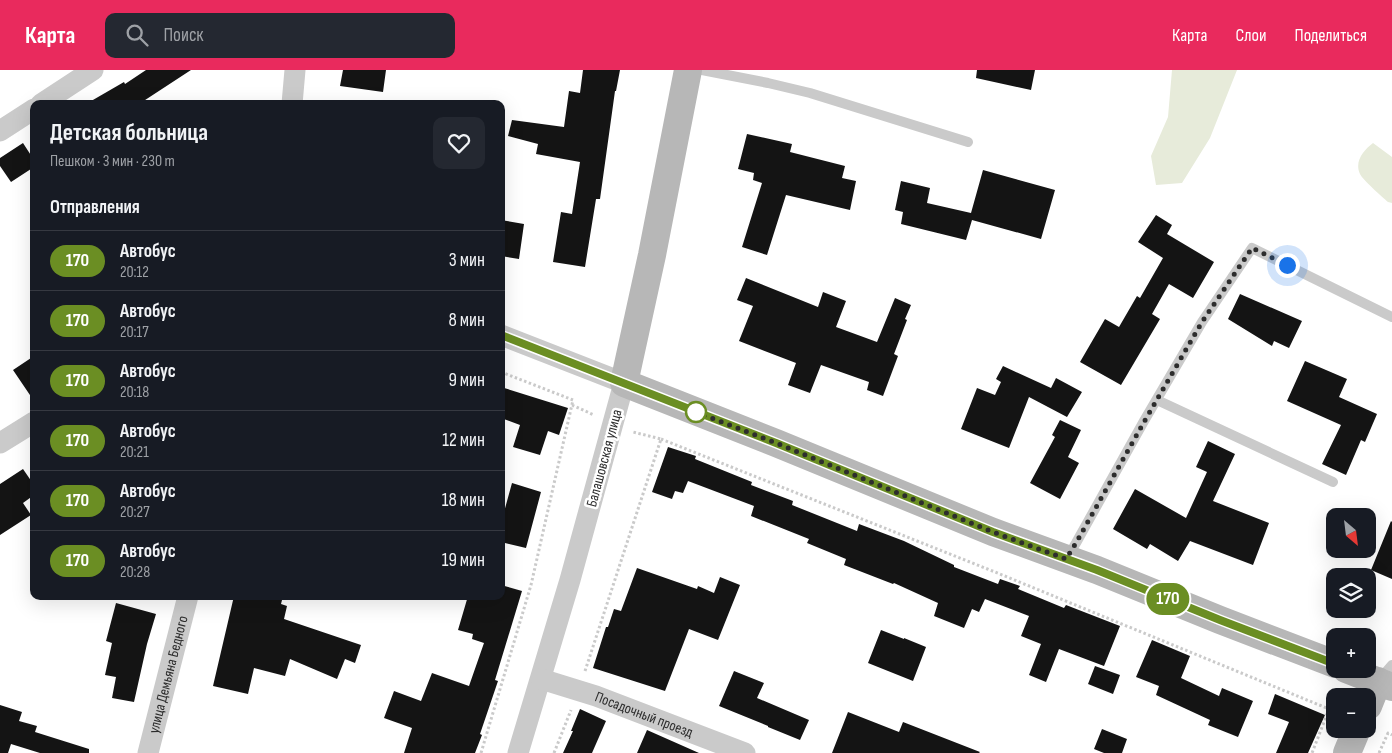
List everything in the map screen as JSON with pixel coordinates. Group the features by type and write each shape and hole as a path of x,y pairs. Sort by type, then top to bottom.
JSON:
{"street":[{"path":"47,100 93,70"},
{"path":"292,100 295,70"},
{"name":"Балашовская улица","path":"518,753 570,580 624,383 652,255 688,70"},
{"path":"0,131 30,112"},
{"path":"505,337 776,443 993,532 1106,574 1326,661"},
{"path":"0,444 30,425"},
{"name":"улица Демьяна Бедного","path":"148,753 187,600"},
{"path":"1376,694 1387,678"},
{"name":"Посадочный проезд","path":"541,679 596,696 745,753"},
{"path":"1347,753 1354,738"}],"lane":[{"path":"702,70 810,93 968,142"},
{"path":"1066,559 1202,322 1252,248 1392,317"},
{"path":"1157,400 1334,482"}],"path":[{"path":"481,753 530,585 573,400 505,373"},
{"path":"661,438 1329,709 1312,753"},
{"path":"1379,753 1388,733 1392,735"}],"green space":[{"path":"1172,70 1237,70 1210,138 1182,183 1156,185 1151,156 1168,117"},
{"path":"1373,143 1392,157 1392,203 1388,202 1368,184 1358,169 1361,156"}],"building":[{"path":"146,70 191,70 145,100 93,100 124,82 125,84"},
{"path":"343,70 386,70 383,92 340,86"},
{"path":"583,70 620,70 615,91 600,199 596,199 585,267 553,262 561,212 572,214 580,162 536,154 538,144 508,136 512,120 564,127 569,91 580,93"},
{"path":"977,70 1035,70 1031,90 976,78"},
{"path":"747,134 792,144 790,152 845,166 842,178 856,181 850,210 786,195 767,255 742,247 762,183 753,180 754,173 738,169"},
{"path":"23,143 30,154 30,170 11,182 0,166 0,158"},
{"path":"983,170 1055,190 1041,239 972,220 966,240 901,224 903,212 895,210 901,181 930,188 927,203 971,213"},
{"path":"1156,215 1172,225 1167,234 1214,262 1193,298 1169,284 1152,314 1160,319 1121,385 1080,362 1105,319 1119,327 1137,296 1140,298 1163,258 1138,242"},
{"path":"505,221 524,224 519,259 505,257"},
{"path":"746,278 818,307 823,292 846,301 836,327 877,342 895,298 911,305 894,354 898,356 883,396 867,390 869,382 821,365 810,393 788,385 796,363 739,341 753,306 737,300"},
{"path":"1240,294 1302,321 1289,348 1274,341 1272,346 1228,319"},
{"path":"30,359 30,395 13,370"},
{"path":"1305,361 1347,379 1339,397 1377,414 1365,442 1361,440 1346,475 1322,464 1341,425 1287,401"},
{"path":"1003,366 1051,388 1056,378 1082,392 1067,417 1029,397 1009,448 961,429 977,388 995,395 1001,382 996,379"},
{"path":"505,388 568,408 559,435 548,431 540,455 513,447 520,425 505,419"},
{"path":"1060,420 1081,430 1068,457 1079,463 1060,499 1030,483 1055,437 1052,435"},
{"path":"1208,441 1235,454 1213,501 1269,523 1253,565 1190,541 1178,561 1150,544 1147,549 1113,529 1135,489 1186,518 1207,472 1196,467"},
{"path":"668,447 696,456 695,459 752,482 751,485 793,501 792,505 857,531 859,524 904,541 954,565 954,567 998,584 1000,579 1020,586 1018,589 1064,608 1066,605 1120,626 1104,666 1059,649 1046,682 1029,675 1041,644 1021,636 1029,616 985,599 979,612 972,609 964,628 934,616 938,603 894,583 844,565 846,559 807,543 809,539 751,516 754,506 688,481 683,493 675,491 672,499 652,492"},
{"path":"23,469 30,479 30,498 23,503 30,516 0,535 0,484"},
{"path":"512,483 541,492 526,548 505,543 505,508"},
{"path":"1391,521 1392,579 1376,572 1376,568 1372,568"},
{"path":"637,568 697,589 698,586 714,593 720,577 740,585 718,640 689,629 665,691 593,668 606,627 608,627 614,609 621,611"},
{"path":"505,586 522,591 495,680 498,681 475,753 404,753 412,728 384,718 394,691 421,701 432,673 469,686 484,643 472,639 473,634 458,630 467,600 505,600"},
{"path":"233,600 282,600 281,604 287,606 284,619 361,645 355,663 345,659 337,679 290,659 285,676 254,668 248,694 213,686"},
{"path":"116,603 156,614 134,702 112,698 116,677 105,675 112,643 106,641"},
{"path":"881,630 926,647 913,681 868,663"},
{"path":"1152,640 1190,656 1181,678 1219,696 1222,688 1253,701 1238,737 1208,725 1210,720 1156,695 1159,686 1136,677"},
{"path":"1095,666 1120,675 1113,694 1088,684"},
{"path":"734,671 764,683 757,698 809,720 800,740 719,706"},
{"path":"1275,694 1325,715 1308,753 1276,753 1289,722 1268,714"},
{"path":"0,705 22,712 19,721 37,726 35,732 89,749 89,753 40,753 11,744 8,753 0,753"},
{"path":"580,709 606,721 592,753 563,753 573,731 571,731"},
{"path":"848,712 899,732 903,722 980,752 832,753"},
{"path":"1102,729 1127,739 1122,753 1104,753 1094,749"},
{"path":"647,730 699,753 637,753"}],"bus line":[{"name":"170","path":"505,337 776,443 993,532 1097,570 1326,660"}],"route":[{"path":"696,412 993,532 1066,559 1202,322 1242,266 1252,248 1287,265"}]}
